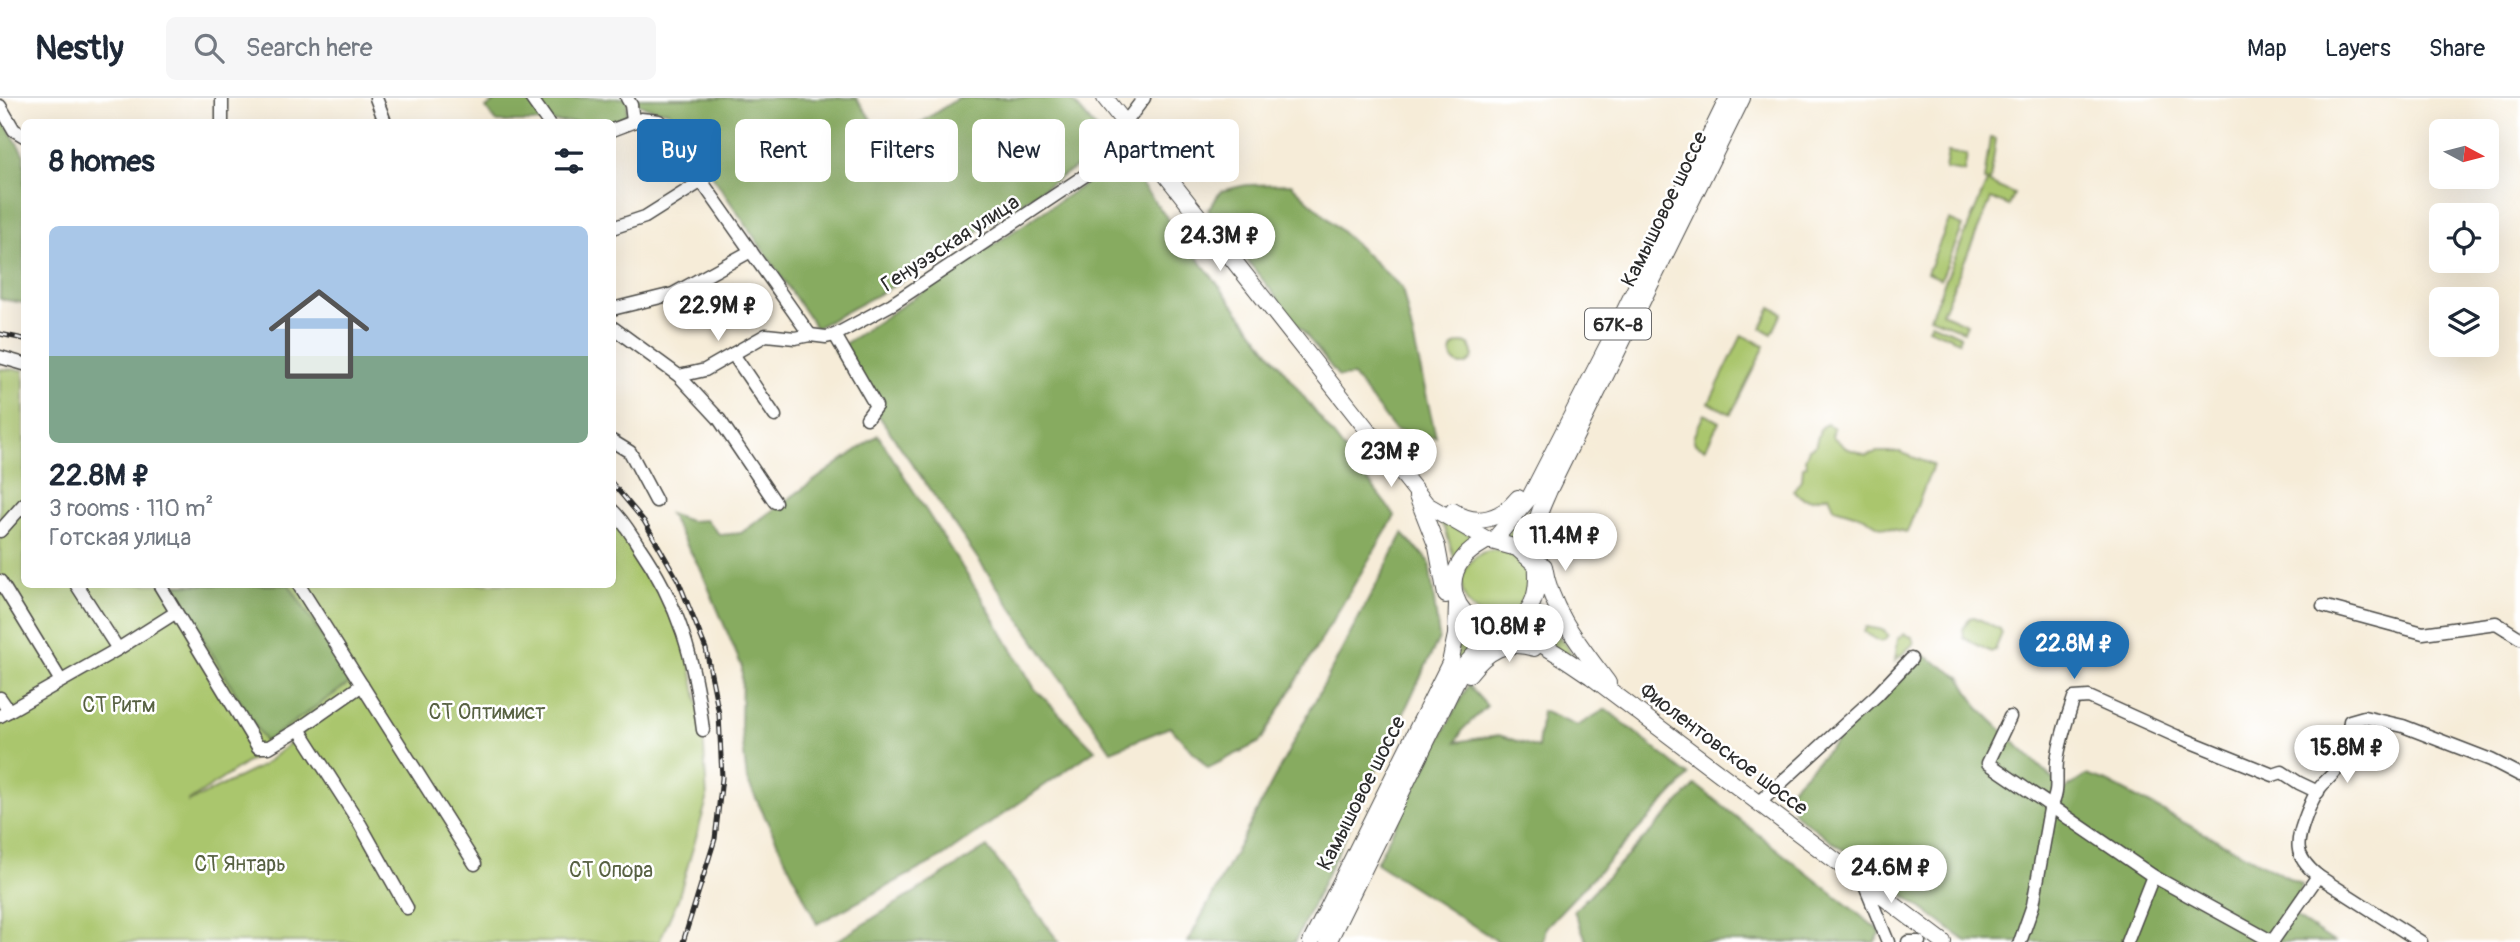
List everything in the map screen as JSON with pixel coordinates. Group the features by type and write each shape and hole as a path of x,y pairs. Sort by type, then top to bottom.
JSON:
{"main road":[{"path":"1105,98 1122,119"},
{"name":"Камышовое шоссе","path":"1453,579 1460,561 1467,553 1490,541 1530,497 1728,98"},
{"name":"Камышовое шоссе","path":"1535,564 1538,521 1549,490 1742,98"},
{"path":"1172,182 1427,505 1445,547 1453,579 1452,590 1457,603 1478,623 1501,628"},
{"path":"1392,460 1458,515 1480,520 1498,517 1509,510 1518,498 1568,423"},
{"path":"1572,444 1571,458 1554,496 1544,537 1544,569 1554,602 1581,647 1618,696"},
{"path":"1415,491 1437,547 1446,584 1448,633 1436,674 1420,709 1418,726"},
{"path":"1427,505 1490,541 1517,548 1535,564"},
{"name":"67К-8","path":"1535,564 1538,592"},
{"path":"1447,699 1462,667 1501,628 1522,617 1538,592"},
{"name":"Фиолентовское шоссе","path":"1538,592 1552,620 1586,673"},
{"name":"Камышовое шоссе","path":"1311,942 1450,663 1456,635 1457,603"},
{"name":"Фиолентовское шоссе","path":"1501,628 1536,641 1586,673 1943,942"},
{"path":"1447,699 1474,668 1498,648 1508,644 1519,643 1536,649 1586,673"},
{"name":"Камышовое шоссе","path":"1328,942 1447,699"}],"street":[{"path":"222,98 222,119"},
{"path":"376,98 384,119"},
{"path":"531,98 546,119"},
{"path":"627,98 631,105 633,121"},
{"path":"1128,119 1144,98"},
{"path":"0,106 14,130 21,134"},
{"path":"616,128 637,121"},
{"name":"Генуэзская улица","path":"679,376 705,370 766,335 795,338 835,335 892,304 1079,179"},
{"path":"616,227 645,217 700,182"},
{"path":"703,182 810,335"},
{"path":"616,308 673,294 751,251"},
{"path":"616,330 679,376 719,419 775,502"},
{"path":"835,335 876,405 867,418"},
{"path":"733,354 775,416"},
{"path":"0,357 21,363"},
{"path":"616,443 630,452 656,500"},
{"path":"0,531 21,507"},
{"path":"616,516 657,573 684,632 696,678 703,730"},
{"path":"0,581 61,681"},
{"path":"79,588 118,649"},
{"path":"161,588 238,711 255,744 261,748 269,747 299,729 362,685"},
{"path":"301,588 475,864"},
{"path":"2323,606 2423,633 2496,623 2520,638"},
{"path":"0,698 5,714 175,613"},
{"path":"1760,802 1877,695 1911,659"},
{"path":"2020,942 2033,905 2052,806 2057,795 2061,737 2074,698 2089,697 2273,775 2282,772 2318,792"},
{"path":"2010,717 1988,763 2153,876 2272,942 2318,876"},
{"path":"2421,942 2318,876 2304,864 2298,852 2299,835 2318,792 2346,757 2350,721 2364,717 2403,726 2441,739 2520,775"},
{"path":"299,729 360,824 407,908"},
{"path":"2127,942 2153,876"},
{"path":"1863,881 1888,942"},
{"path":"1908,942 1919,942"}],"green space":[{"path":"500,98 628,98 626,120 616,121 616,119 494,119 486,108"},
{"path":"633,98 856,98 871,119 845,119 845,182 958,182 958,119 926,119 958,98 1070,98 1088,119 1079,119 1079,165 1065,174 1065,119 972,119 972,182 1053,182 894,286 816,328 717,182 721,182 721,119 674,119 669,112 636,102"},
{"path":"0,114 21,150 21,302 0,299"},
{"path":"1990,138 1996,139 1990,182 1984,181"},
{"path":"1948,152 1967,155 1964,172 1945,169"},
{"path":"1088,182 1140,182 1395,516 1260,742 1208,768 1170,727 1111,751 834,351"},
{"path":"1987,182 2014,194 2009,206 1991,199 1942,313 1967,324 1964,331 1930,317"},
{"path":"1291,184 1402,288 1436,437 1395,430 1353,376 1339,377 1208,210 1221,191 1246,185"},
{"path":"1949,220 1963,226 1941,279 1927,273"},
{"path":"1771,307 1782,313 1772,334 1761,328"},
{"path":"1931,323 1961,336 1959,341 1928,328"},
{"path":"1742,335 1765,346 1731,414 1709,403"},
{"path":"1462,343 1470,346 1473,354 1470,362 1462,365 1454,362 1451,354 1454,346"},
{"path":"0,369 21,370 21,588 616,588 616,515 684,632 703,730 707,800 678,899 659,942 0,942","holes":["352,692 262,766 189,801"]},
{"path":"1704,414 1719,422 1705,449 1695,444 1693,437"},
{"path":"1827,424 1834,428 1832,436 1846,448 1866,455 1900,452 1933,465 1907,532 1878,526 1864,517 1834,508 1829,495 1810,499 1793,491 1802,478 1803,467 1807,466 1805,459 1809,449 1815,446 1821,427"},
{"path":"878,435 983,600 1035,689 1095,750 942,857 817,924 747,780 741,727 742,667 701,570 669,514 690,521 706,520 720,535 741,533"},
{"path":"1538,500 1529,551 1502,537"},
{"path":"1438,519 1478,539 1455,560 1445,529"},
{"path":"1403,534 1429,561 1439,638 1295,942 1188,942"},
{"path":"1496,550 1509,553 1520,560 1527,571 1530,584 1527,597 1520,608 1509,615 1496,618 1483,615 1472,608 1465,597 1462,584 1465,571 1472,560 1483,553"},
{"path":"173,588 291,588 351,682 265,742"},
{"path":"1539,603 1547,620 1577,661 1512,629"},
{"path":"1462,617 1488,631 1452,675"},
{"path":"1974,617 2000,629 2002,633 1995,650 1991,652 1964,638 1963,629 1970,618"},
{"path":"1866,627 1884,630 1888,636 1881,642 1864,632"},
{"path":"1904,634 1912,637 1914,643 1895,661 1898,638"},
{"path":"1922,654 1960,677 1978,707 2064,790 2087,775 2109,783 2302,885 2289,913 2334,942 1967,942 1794,813 1790,789"},
{"path":"1468,685 1487,706 1463,729 1456,742 1499,735 1538,748 1542,711 1577,726 1606,709 1689,776 1546,927 1543,942 1499,942 1376,863"},
{"path":"1696,785 1881,932 1875,942 1587,942 1574,911"},
{"path":"987,847 1059,942 835,942"}],"railway":[{"path":"0,334 21,338"},
{"path":"616,488 644,521 678,580 706,649 719,714 722,778 715,839 683,942"}],"park label":[{"name":"СТ Ритм","path":"119,705"},
{"name":"СТ Оптимист","path":"487,712"},
{"name":"СТ Янтарь","path":"240,864"},
{"name":"СТ Опора","path":"611,870"}]}
